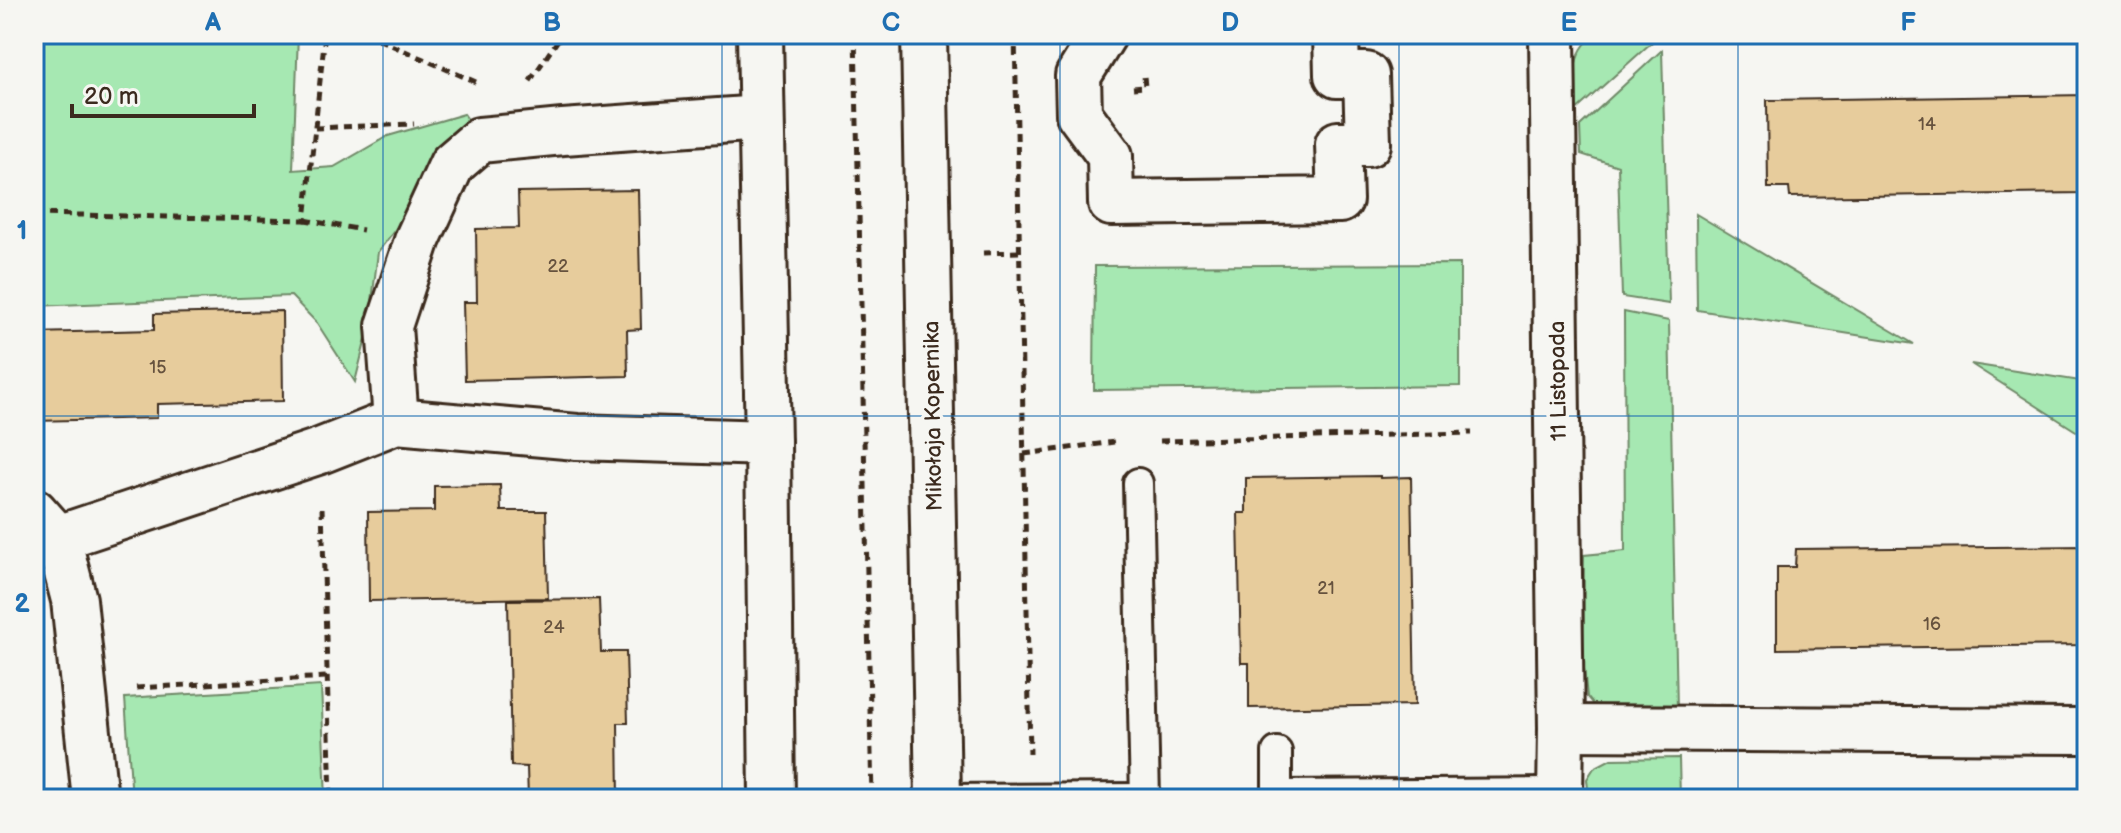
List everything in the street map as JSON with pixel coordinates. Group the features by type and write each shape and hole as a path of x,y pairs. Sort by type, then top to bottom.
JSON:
{"street":[{"path":"760,34 772,799"},
{"name":"Mikołaja Kopernika","path":"924,34 938,799"},
{"path":"1104,34 1078,76 1079,114 1110,156 1111,203 1340,200 1338,144 1368,144 1366,75 1337,75 1336,34"},
{"name":"11 Listopada","path":"1552,34 1560,796"},
{"path":"396,421 389,326 418,238 452,164 480,140 761,118"},
{"path":"95,799 74,600 46,524 320,451 396,421 577,437 768,443"},
{"path":"1561,728 2087,731"}],"lane":[{"path":"938,799 1145,798 1138,483"},
{"path":"1277,752 1277,795 1560,796"}],"path":[{"path":"34,214 305,220 325,34"},
{"path":"366,34 481,85"},
{"path":"524,89 562,34"},
{"path":"855,34 872,799"},
{"path":"1015,34 1030,757"},
{"path":"462,90 469,79"},
{"path":"315,128 425,123"},
{"path":"974,253 1020,252"},
{"path":"1147,441 1472,433"},
{"path":"1024,454 1119,442"},
{"path":"320,451 331,799"},
{"path":"85,691 327,677"}],"green space":[{"path":"34,34 298,34 293,170 334,167 388,136 464,114 486,145 423,193 378,252 369,326 355,382 317,323 291,296 34,306"},
{"path":"1597,34 1661,34 1574,112 1577,58 1588,41"},
{"path":"1662,50 1669,304 1622,297 1618,166 1581,154 1580,126"},
{"path":"1696,214 1914,344 1697,310"},
{"path":"1460,264 1460,386 1094,390 1095,266"},
{"path":"1624,312 1669,321 1677,710 1597,709 1587,697 1583,659 1584,555 1625,551"},
{"path":"1971,364 2087,382 2087,438"},
{"path":"321,686 326,799 132,799 125,698"},
{"path":"1679,758 1680,799 1589,799 1587,779 1594,768 1611,759"}],"building":[{"path":"2087,95 2087,193 1790,197 1789,188 1768,188 1767,100"},
{"path":"638,190 641,329 627,330 628,376 465,380 463,302 477,302 476,229 519,228 518,192"},
{"path":"282,311 283,401 157,404 157,418 34,421 34,333 154,330 154,314"},
{"path":"1411,477 1415,705 1249,708 1249,663 1241,663 1238,513 1246,513 1246,478"},
{"path":"500,485 501,511 546,511 548,598 369,601 368,512 434,511 434,486"},
{"path":"2087,546 2087,645 1777,649 1777,567 1795,567 1796,549"},
{"path":"599,599 601,652 626,652 628,723 618,723 619,799 528,799 527,767 511,766 508,600"}]}
